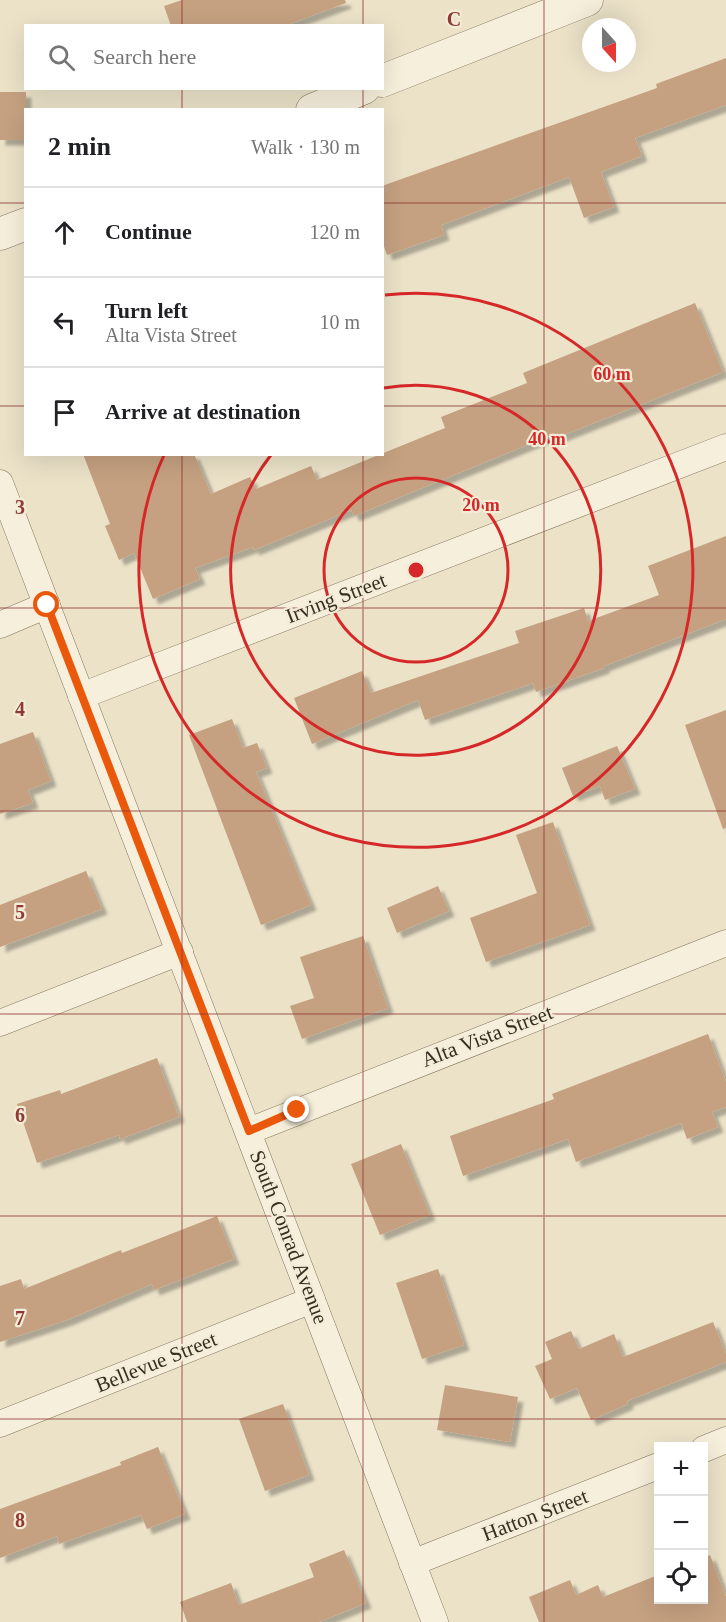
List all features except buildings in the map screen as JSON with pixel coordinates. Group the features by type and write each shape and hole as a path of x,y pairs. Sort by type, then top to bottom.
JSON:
{"street":[{"path":"384,80 586,0"},
{"path":"317,108 359,90"},
{"path":"0,234 24,225"},
{"name":"Irving Street","path":"81,696 726,447"},
{"name":"South Conrad Avenue","path":"0,483 435,1622"},
{"path":"0,626 47,605"},
{"name":"Alta Vista Street","path":"249,1131 726,943"},
{"path":"0,1023 180,952"},
{"name":"Bellevue Street","path":"0,1424 312,1300"},
{"path":"708,1447 726,1440"},
{"name":"Hatton Street","path":"412,1563 654,1468"}],"route":[{"path":"47,605 249,1131 297,1110"}]}
